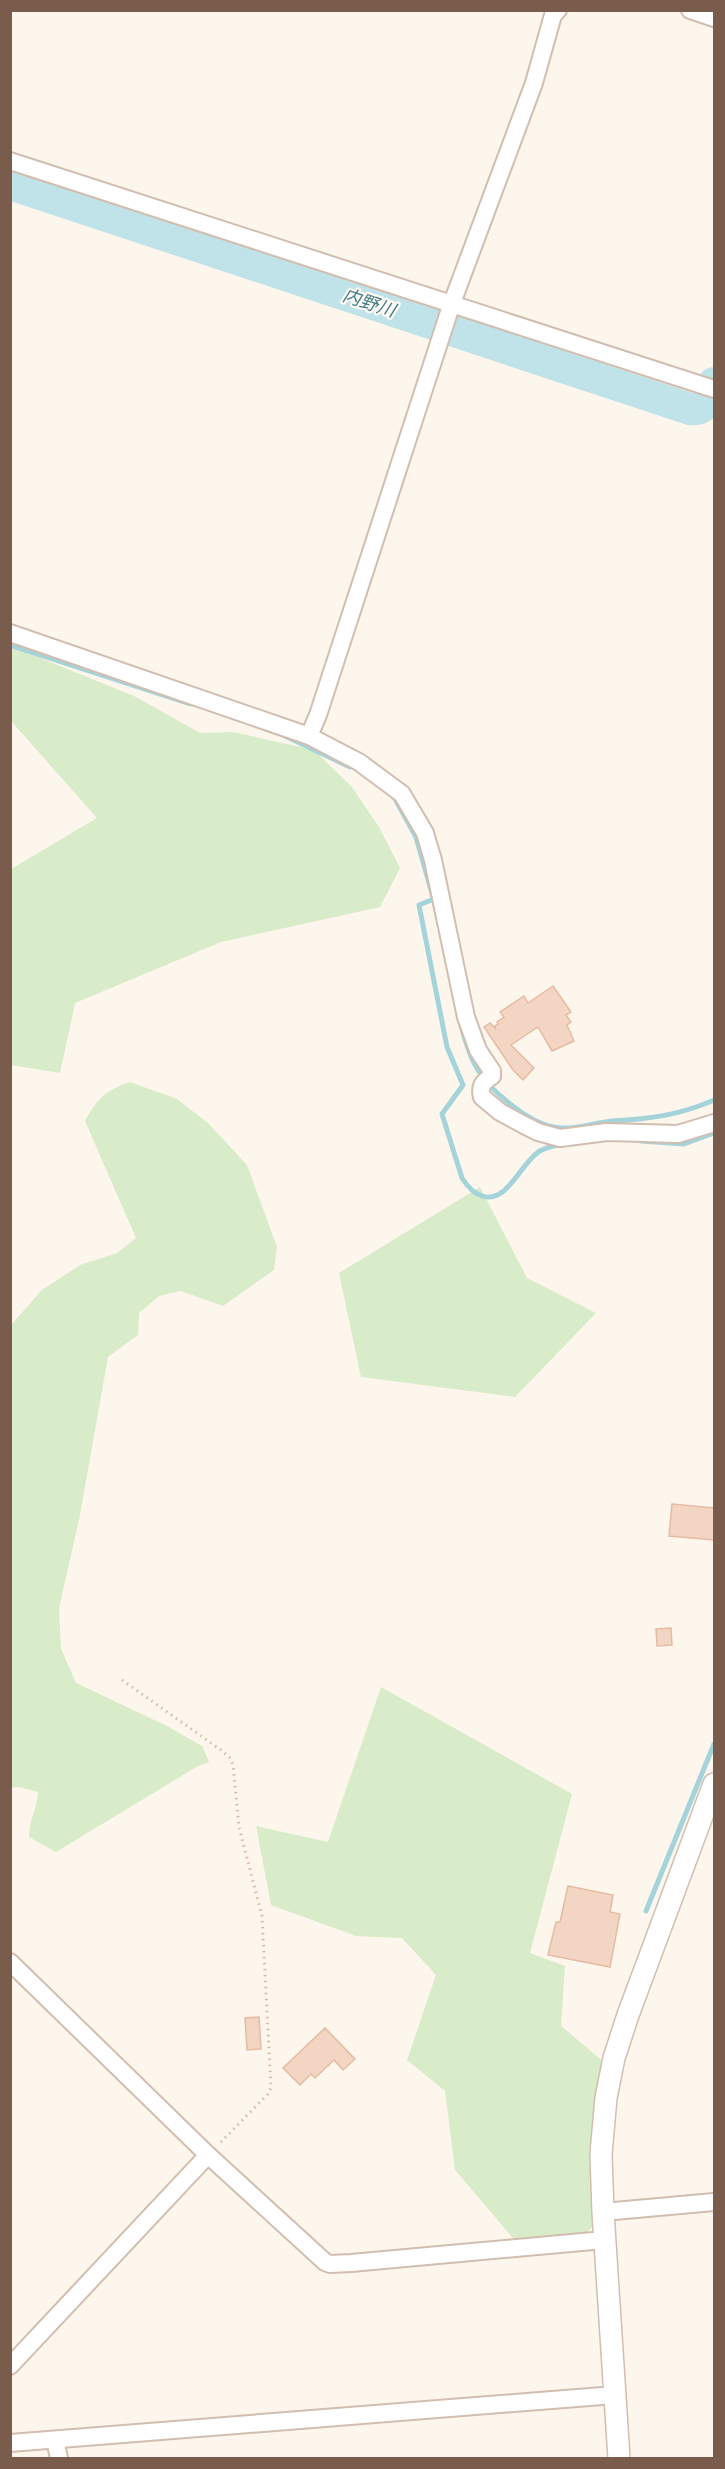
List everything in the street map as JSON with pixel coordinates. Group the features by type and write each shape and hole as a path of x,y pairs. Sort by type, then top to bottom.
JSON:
{"street":[{"path":"690,10 714,18"},
{"path":"309,736 318,715 452,303 534,83 551,12"},
{"path":"10,161 714,389"},
{"path":"10,633 309,736 359,762 389,782 402,794 425,833 433,860 466,1017 478,1050 492,1073 482,1083 480,1089 485,1101 538,1132 560,1138 607,1132 678,1134 714,1123"},
{"path":"619,2458 604,2240 601,2154 606,2098 614,2058 714,1784"},
{"path":"10,1962 208,2155 318,2256 330,2264 604,2240"},
{"path":"10,2366 208,2155"},
{"path":"603,2212 714,2202"},
{"path":"10,2443 615,2395"},
{"path":"55,2440 59,2458"}],"path":[{"path":"122,1680 230,1758 235,1774 239,1827 262,1916 271,2088 268,2094 208,2155"}],"green space":[{"path":"11,648 16,648 136,697 200,733 233,732 314,750 352,787 379,827 400,868 380,907 221,942 75,1003 60,1073 11,1065 11,869 97,818 11,721"},
{"path":"130,1082 177,1099 208,1123 247,1165 277,1247 274,1270 223,1306 181,1291 159,1296 139,1313 138,1335 108,1357 79,1520 59,1608 61,1649 76,1683 167,1726 202,1746 209,1762 198,1766 56,1852 29,1837 38,1792 18,1787 11,1788 11,1325 42,1290 80,1265 117,1253 136,1238 85,1121 103,1096"},
{"path":"480,1187 527,1278 596,1313 515,1397 361,1377 339,1273"},
{"path":"381,1687 572,1794 530,1953 565,1966 561,2026 605,2063 600,2220 583,2236 513,2238 455,2170 445,2091 407,2060 436,1975 402,1938 356,1936 271,1905 256,1826 328,1842"}],"building":[{"path":"553,986 571,1012 566,1015 571,1022 567,1025 574,1041 552,1051 538,1027 511,1045 534,1068 523,1080 513,1070 484,1027 490,1023 496,1029 497,1022 504,1017 500,1012 524,996 528,1003"},
{"path":"672,1504 714,1508 714,1540 669,1536"},
{"path":"671,1628 672,1645 657,1646 656,1629"},
{"path":"568,1886 613,1895 610,1912 620,1914 610,1967 548,1955 556,1922 560,1922"},
{"path":"259,2017 261,2049 247,2050 245,2018"},
{"path":"325,2028 355,2059 343,2070 334,2060 315,2078 311,2074 300,2085 283,2068"}],"waterway":[{"name":"内野川","path":"10,184 690,409 704,405 714,383"},
{"path":"10,645 191,704"},
{"path":"283,735 350,767"},
{"path":"393,795 416,837 433,897"},
{"path":"434,899 419,905 447,1047 463,1085 442,1114 462,1178 470,1189 479,1195 491,1197 498,1195 512,1183 537,1153 563,1144"},
{"path":"459,1018 470,1053 486,1081 512,1106 533,1119 553,1127 568,1128 677,1113 714,1100"},
{"path":"641,1141 684,1144 714,1133"},
{"path":"646,1911 714,1744"}]}
